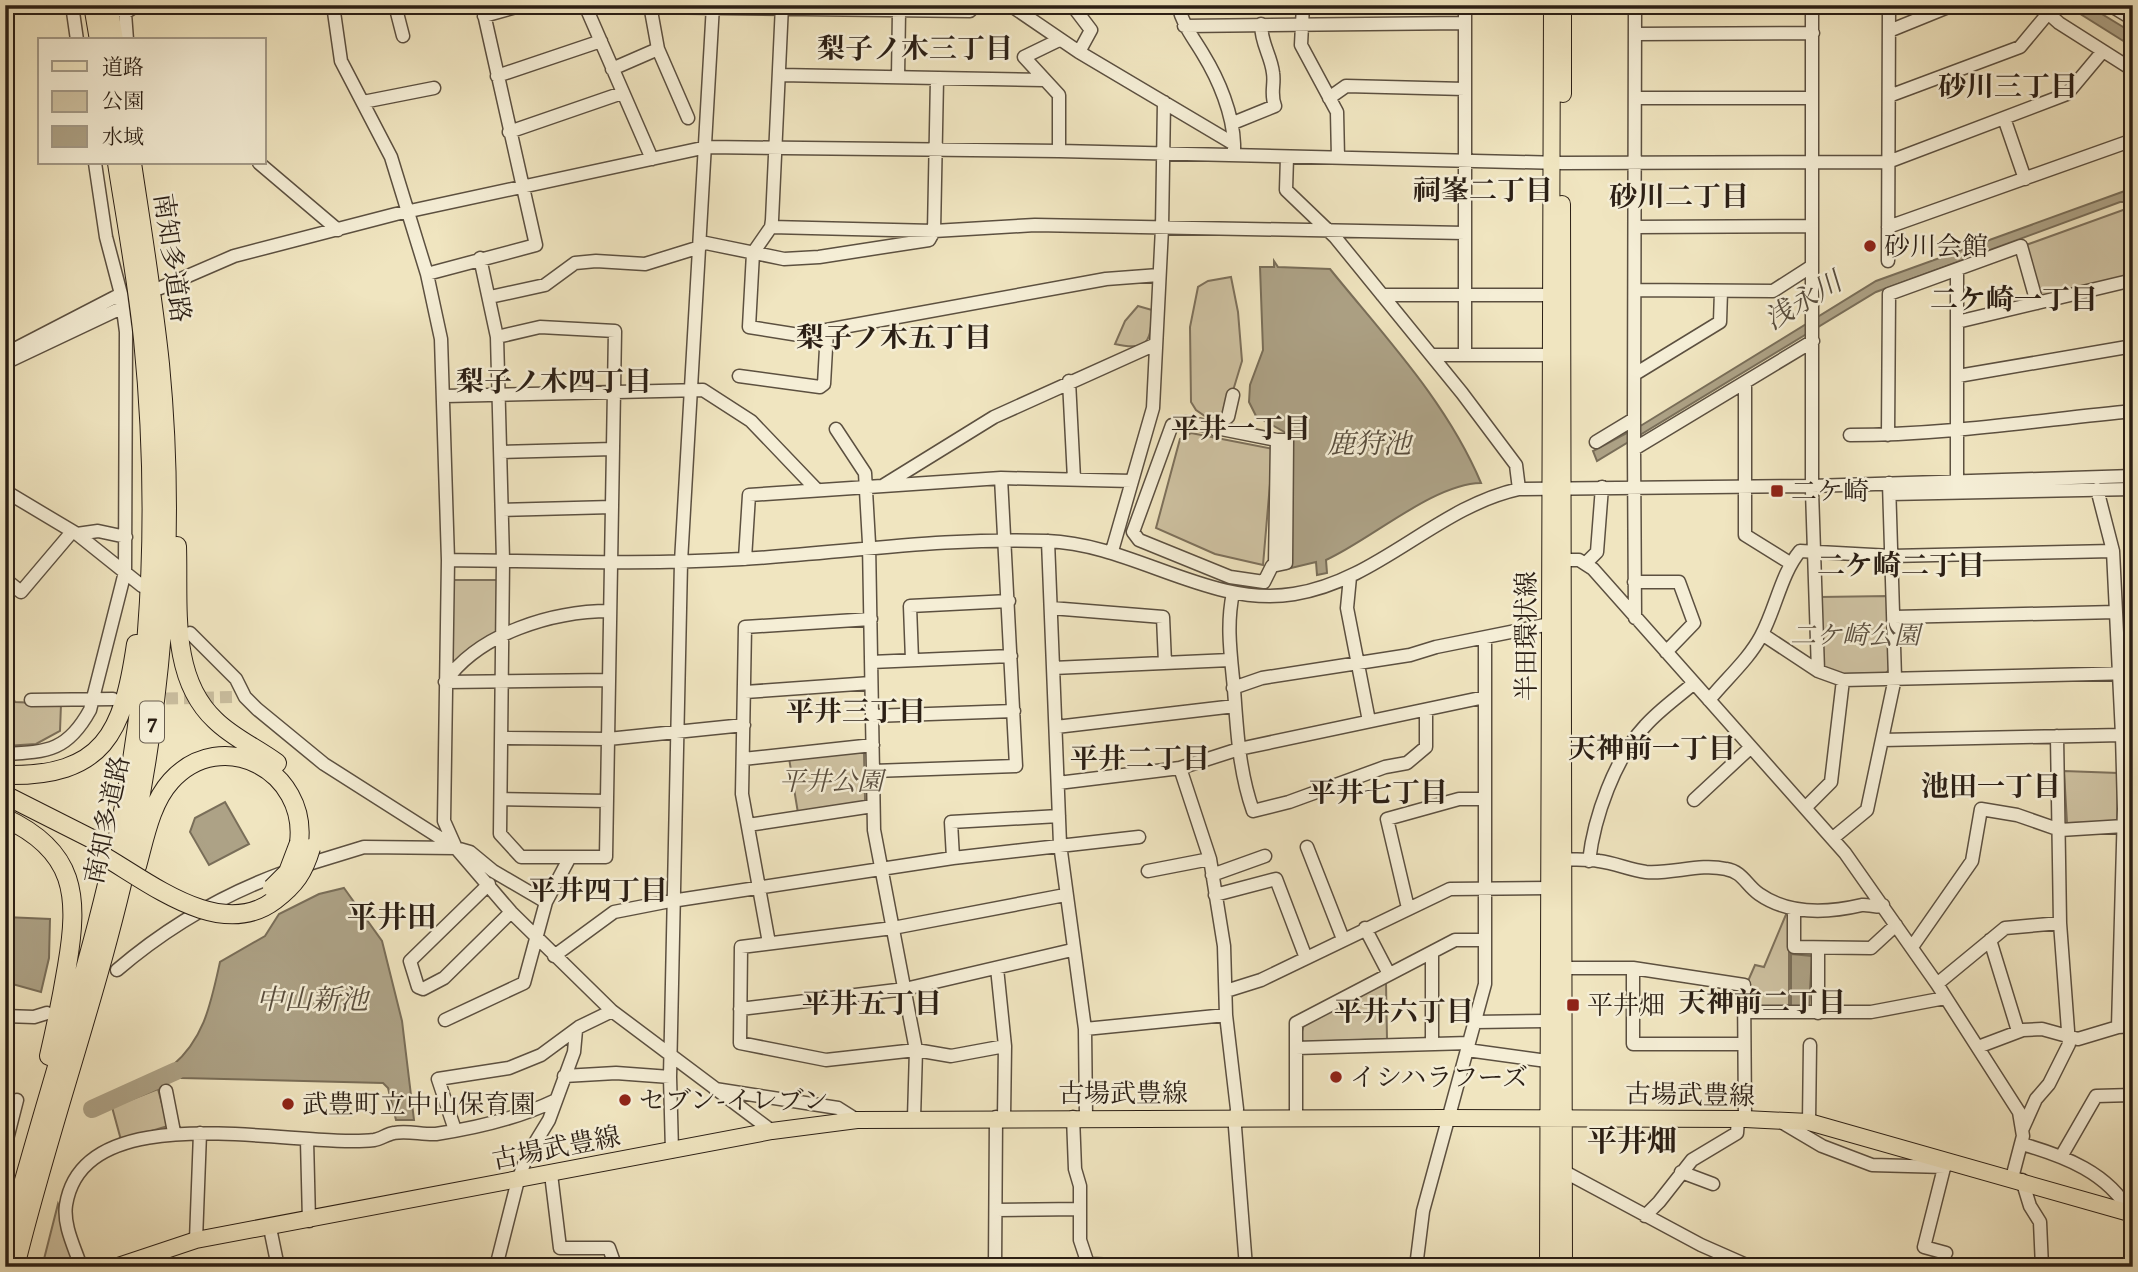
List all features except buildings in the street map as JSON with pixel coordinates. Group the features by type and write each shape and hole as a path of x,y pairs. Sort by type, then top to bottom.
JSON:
{"highway":[{"path":"93,5 99,38"},
{"path":"114,38 117,9"},
{"name":"南知多道路","path":"5,1250 108,883 132,761 148,630 158,448 117,164"},
{"name":"南知多道路","path":"15,1267 99,974 134,828 153,719 165,579 158,448 156,326 132,164"},
{"path":"5,775 40,775 69,769 91,756 115,725 127,691 138,625 145,476 158,448"},
{"path":"5,804 186,891 231,904 251,900 279,882 305,846 310,815 288,774 214,720 189,686 180,645 176,528 158,448"},
{"path":"68,1080 86,1043 151,816 174,777 187,768 212,758 235,757 260,764 286,785 294,800 305,846"},
{"path":"5,794 102,849"},
{"path":"5,818 40,837 54,851 70,882 74,905 69,953 24,1180"}],"main road":[{"name":"半田環状線","path":"1552,5 1557,163 1556,487 1550,624 1547,1061 1565,1172 1564,1267"},
{"name":"半田環状線","path":"1548,1267 1563,968 1562,559 1556,487 1550,295 1563,5"},
{"name":"古場武豊線","path":"115,1267 196,1240 309,1221 772,1131 857,1120 914,1118 1556,1118 1810,1122 1946,1163 2017,1179 2132,1213"}],"street":[{"path":"72,5 77,38"},
{"path":"126,38 117,9 137,5"},
{"path":"333,5 341,61 391,158 427,274 441,339 445,396 448,560 443,821 456,848"},
{"path":"395,5 402,36"},
{"path":"427,274 536,245 483,11 523,5"},
{"path":"585,5 652,159"},
{"path":"688,118 658,49 650,6 970,11 975,5"},
{"path":"1010,5 1059,40 1164,102 1234,150"},
{"path":"1072,5 1091,30 1079,52"},
{"path":"1178,5 1184,26 1213,73 1233,123 1234,150"},
{"path":"1303,5 1301,45 1337,112 1338,158"},
{"path":"1465,5 1465,355"},
{"path":"1635,5 1635,618"},
{"path":"1812,5 1812,486 1818,671"},
{"path":"1888,261 1889,5"},
{"path":"1889,30 1954,5"},
{"path":"2110,5 2133,19"},
{"path":"672,1151 670,1077 681,562 707,147 713,6"},
{"path":"783,7 771,227 754,253 749,327 799,335 1106,279 1159,275"},
{"path":"1889,96 2020,47 2047,8 2103,51 2133,70"},
{"path":"898,77 899,11"},
{"path":"1184,26 1465,23"},
{"path":"1233,123 1275,106 1270,95 1273,71 1261,41 1261,24"},
{"path":"1635,34 1813,33"},
{"path":"1059,40 1024,57 1059,95 1059,151"},
{"path":"497,76 601,41"},
{"path":"612,69 658,49"},
{"path":"160,288 234,256 408,211 707,147 1163,153 1234,150 1287,157 1557,163 1888,162 2067,94 2103,51"},
{"path":"779,75 1044,80"},
{"path":"489,298 545,285 575,263 596,261 645,264 701,244 784,259 820,257 929,240 934,231 937,79"},
{"path":"363,102 426,86"},
{"path":"1329,99 1346,86 1465,89"},
{"path":"509,132 622,93"},
{"path":"1635,98 1812,98"},
{"path":"1112,551 1153,408 1162,228 1164,102"},
{"path":"2004,118 2025,178"},
{"path":"1888,227 2133,140"},
{"path":"1287,157 1286,190 1329,232 1512,458 1516,464 1519,489"},
{"path":"5,754 37,752 62,744 82,725 93,699 125,572 127,368 121,294 106,237 95,164"},
{"path":"260,164 338,230"},
{"path":"771,227 934,231 1035,225 1465,233"},
{"path":"1635,227 1812,226"},
{"path":"1888,435 1889,294 2021,246 2037,303"},
{"path":"480,258 497,337 499,394 503,510 500,834 521,856 606,858 615,331 540,327 497,337"},
{"path":"1634,290 1773,291 1812,266"},
{"path":"1957,270 1957,481"},
{"path":"1957,322 2133,280"},
{"path":"1635,374 1720,322 1720,291"},
{"path":"5,354 121,294"},
{"path":"1382,295 1550,295"},
{"path":"5,363 117,310"},
{"path":"739,376 820,387 824,384 827,331"},
{"path":"1634,449 1813,341"},
{"path":"883,486 970,429 1069,381 1156,344"},
{"path":"1958,376 2133,346"},
{"path":"1431,355 1551,355"},
{"path":"1069,381 1074,479"},
{"path":"1745,382 1745,535 1790,563"},
{"path":"445,396 690,390 710,393 751,421 817,490"},
{"path":"1216,430 1217,424 1228,417 1233,395"},
{"path":"1850,436 1888,435 2133,411"},
{"path":"1596,442 1634,419"},
{"path":"1186,422 1216,430 1287,440 1275,564 1264,582 1248,584 1139,540 1134,535 1172,425 1186,422"},
{"path":"836,429 862,467 866,487 874,830 916,1050 914,1118"},
{"path":"501,452 613,449"},
{"path":"1890,489 1957,481 2133,476"},
{"path":"745,559 749,495 1001,478 1132,481"},
{"path":"873,771 1016,766 1001,478"},
{"path":"448,560 681,562 1005,541 1048,541 1112,551 1233,593 1291,595 1350,577 1452,515 1499,493 1519,489 1745,486 2133,489"},
{"path":"1586,562 1597,552 1602,487"},
{"path":"1833,838 1867,810 1895,678 1890,489"},
{"path":"2097,489 2113,551 2122,735 2127,880 2118,1027"},
{"path":"8,497 74,533 142,586"},
{"path":"503,510 612,507"},
{"path":"5,579 21,592 74,533 98,531 126,537"},
{"path":"1048,541 1060,844 1072,950 1085,1029 1080,1117 1080,1240 1089,1265 1176,1267"},
{"path":"1709,700 1762,634 1779,598 1790,563 1800,551 1891,556 2113,551"},
{"path":"1562,559 1586,562 1833,838 1937,984 2013,1102 2023,1128"},
{"path":"1350,577 1347,608 1368,721"},
{"path":"1634,582 1679,582 1694,622 1666,652"},
{"path":"1233,593 1227,622 1230,660 1242,779 1253,811 1289,802 1385,767 1407,763 1426,747 1426,710"},
{"path":"912,660 910,606 1009,601"},
{"path":"1051,608 1163,617 1165,663"},
{"path":"445,682 475,652 502,636 581,611 610,611"},
{"path":"1894,617 2116,612"},
{"path":"769,943 742,794 745,627 870,620"},
{"path":"1233,688 1262,678 1410,655 1550,624"},
{"path":"190,633 236,680 241,697 324,764 456,848 511,912 612,1011 772,1131"},
{"path":"1762,634 1818,671 1843,680 2133,673"},
{"path":"1416,1267 1423,1211 1485,985 1485,638"},
{"path":"871,662 1012,656"},
{"path":"1053,668 1230,660"},
{"path":"445,682 608,680"},
{"path":"1806,807 1831,782 1843,680"},
{"path":"745,692 871,683"},
{"path":"1590,861 1593,834 1622,754 1645,726 1694,683"},
{"path":"1058,783 1180,768 1239,749 1485,697"},
{"path":"31,700 113,699"},
{"path":"1056,727 1235,706"},
{"path":"872,716 1014,711"},
{"path":"501,738 608,739 744,725"},
{"path":"1882,740 2122,735"},
{"path":"2042,1267 2040,1222 2017,1179 2023,1128 2036,1099 2059,1065 2069,1038 2060,923 2057,736"},
{"path":"743,759 873,745"},
{"path":"1697,791 1751,747"},
{"path":"1180,768 1210,859 1224,946 1226,1015 1246,1267"},
{"path":"1408,908 1387,818 1459,799 1485,799"},
{"path":"501,800 607,801"},
{"path":"748,825 873,806"},
{"path":"1912,947 1972,861 1981,809 2017,815 2060,830 2124,827"},
{"path":"953,858 951,822 1059,816"},
{"path":"554,956 614,912 881,868 1060,844 1139,837"},
{"path":"1307,846 1343,939"},
{"path":"117,970 156,939 232,893 270,877 364,847 456,848 470,852 493,871 546,902"},
{"path":"1212,875 1265,856"},
{"path":"445,1020 524,983 546,902 570,857"},
{"path":"1148,871 1210,859"},
{"path":"1562,859 1590,861 1645,872 1681,872 1710,866 1728,869 1744,876 1757,893 1794,910 1850,909 1865,905 1883,905"},
{"path":"1215,894 1276,879 1306,958"},
{"path":"489,884 410,961 418,987 423,989 444,978 511,912"},
{"path":"1226,991 1252,984 1450,889 1550,888"},
{"path":"1005,1046 951,1056 916,1050 826,1060 740,1043 741,947 893,929 1065,895"},
{"path":"1794,910 1794,947 1871,948 1896,925"},
{"path":"1937,984 2005,928 2060,923"},
{"path":"1365,928 1389,974"},
{"path":"1296,1118 1296,1023 1455,940 1485,940"},
{"path":"1990,940 2018,1031"},
{"path":"1818,948 1818,1013"},
{"path":"740,1009 905,989 1072,950"},
{"path":"1432,952 1432,1042"},
{"path":"995,1267 1005,1046 997,968"},
{"path":"1563,968 1633,968 1744,985 1741,1119 1737,1133 1699,1155 1681,1171 1660,1202 1645,1216"},
{"path":"1633,968 1633,1044 1744,1044"},
{"path":"1744,1012 1871,1012 1945,998"},
{"path":"455,1130 438,1079 509,1068 541,1055 576,1030 612,1011"},
{"path":"5,1016 34,1017 47,1013"},
{"path":"1085,1029 1226,1015"},
{"path":"1475,1022 1547,1021"},
{"path":"1978,1047 2018,1031 2042,1029 2077,1039 2118,1027 2133,1026"},
{"path":"496,1267 518,1180 527,1156 549,1120 574,1052 576,1030"},
{"path":"1296,1048 1432,1042 1547,1061"},
{"path":"1810,1045 1810,1122"},
{"path":"564,1076 616,1073 670,1077"},
{"path":"2062,1155 2096,1096 2132,1095 2133,1083"},
{"path":"715,1088 838,1108 857,1120"},
{"path":"166,1091 174,1132"},
{"path":"7,1138 17,1100"},
{"path":"81,1267 66,1224 66,1206 72,1184 92,1160 109,1149 174,1132 307,1140 376,1140 395,1133 433,1134 528,1113 554,1101"},
{"path":"1778,1120 1822,1146 1872,1165 1946,1163 1924,1247 1946,1253"},
{"path":"196,1240 200,1133"},
{"path":"307,1140 309,1221"},
{"path":"2022,1144 2062,1155 2103,1180 2120,1195 2132,1213"},
{"path":"1681,1171 1713,1184"},
{"path":"1565,1172 1645,1216 1752,1267"},
{"path":"551,1174 560,1248 609,1248 615,1265"},
{"path":"996,1210 1080,1209"},
{"path":"270,1228 278,1267"}],"green space":[{"path":"2123,210 2133,210 2133,275 2043,297 2039,295 2026,245"},
{"path":"1231,277 1238,312 1242,361 1225,417 1212,421 1196,410 1191,402 1190,327 1198,287 1208,281"},
{"path":"1138,306 1152,310 1151,330 1146,342 1135,346 1115,344 1125,321"},
{"path":"1191,433 1273,449 1263,565 1215,554 1156,528 1180,439"},
{"path":"453,580 499,580 498,631 459,663 452,663"},
{"name":"二ケ崎公園","path":"1888,596 1890,669 1886,673 1843,674 1825,669 1822,664 1820,597"},
{"path":"5,683 15,702 61,704 60,731 36,744 5,746"},
{"name":"平井公園","path":"861,751 864,753 865,800 862,803 798,813 789,758"},
{"path":"2064,771 2118,773 2117,822 2067,823"},
{"path":"1787,912 1789,1006 1752,1007 1748,1005 1748,981 1755,965 1764,967"},
{"path":"1386,982 1387,1039 1303,1042 1300,1039 1304,1024"},
{"path":"158,1089 168,1126 121,1140 112,1107"},
{"path":"58,1204 81,1267 42,1267"}],"water":[{"path":"2066,5 2087,5 2133,33 2133,47"},
{"path":"2133,188 2133,202 2120,202 1876,292 1597,461 1593,451 1642,425 1876,281"},
{"name":"鹿狩池","path":"1274,261 1278,267 1330,269 1433,398 1467,453 1481,483 1443,492 1423,502 1326,560 1327,573 1317,575 1316,562 1287,569 1288,434 1256,416 1249,402 1250,385 1263,350 1260,267 1274,267"},
{"path":"225,802 249,844 209,865 190,832 195,818"},
{"name":"中山新池","path":"344,888 382,941 402,1021 414,1120 396,1120 388,1088 383,1083 181,1078 172,1066 192,1044 205,1018 220,962 265,936 279,914 319,894"},
{"path":"5,917 50,919 49,958 41,992 5,982"},
{"path":"1791,954 1812,956 1809,1006 1791,1006"}],"waterway":[{"path":"92,1109 176,1071"}],"tunnel":[{"path":"148,699 236,697"}],"place":[{"name":"砂川会館","path":"1870,246"},
{"name":"二ケ崎","path":"1777,491"},
{"name":"平井畑","path":"1573,1005"},
{"name":"イシハラフーズ","path":"1336,1077"},
{"name":"セブン-イレブン","path":"625,1100"},
{"name":"武豊町立中山保育園","path":"288,1104"}],"district":[{"name":"梨子ノ木三丁目","path":"915,49"},
{"name":"砂川三丁目","path":"2008,87"},
{"name":"祠峯二丁目","path":"1483,191"},
{"name":"砂川二丁目","path":"1679,197"},
{"name":"二ケ崎一丁目","path":"2014,300"},
{"name":"梨子ノ木五丁目","path":"894,338"},
{"name":"梨子ノ木四丁目","path":"554,382"},
{"name":"平井一丁目","path":"1241,429"},
{"name":"二ケ崎二丁目","path":"1901,566"},
{"name":"平井三丁目","path":"856,712"},
{"name":"天神前一丁目","path":"1652,749"},
{"name":"平井二丁目","path":"1140,759"},
{"name":"池田一丁目","path":"1991,787"},
{"name":"平井七丁目","path":"1378,793"},
{"name":"平井四丁目","path":"598,891"},
{"name":"平井田","path":"392,917"},
{"name":"天神前二丁目","path":"1762,1003"},
{"name":"平井五丁目","path":"872,1004"},
{"name":"平井六丁目","path":"1404,1012"},
{"name":"平井畑","path":"1632,1141"}],"water label":[{"name":"浅永川","path":"1803,301"}]}
